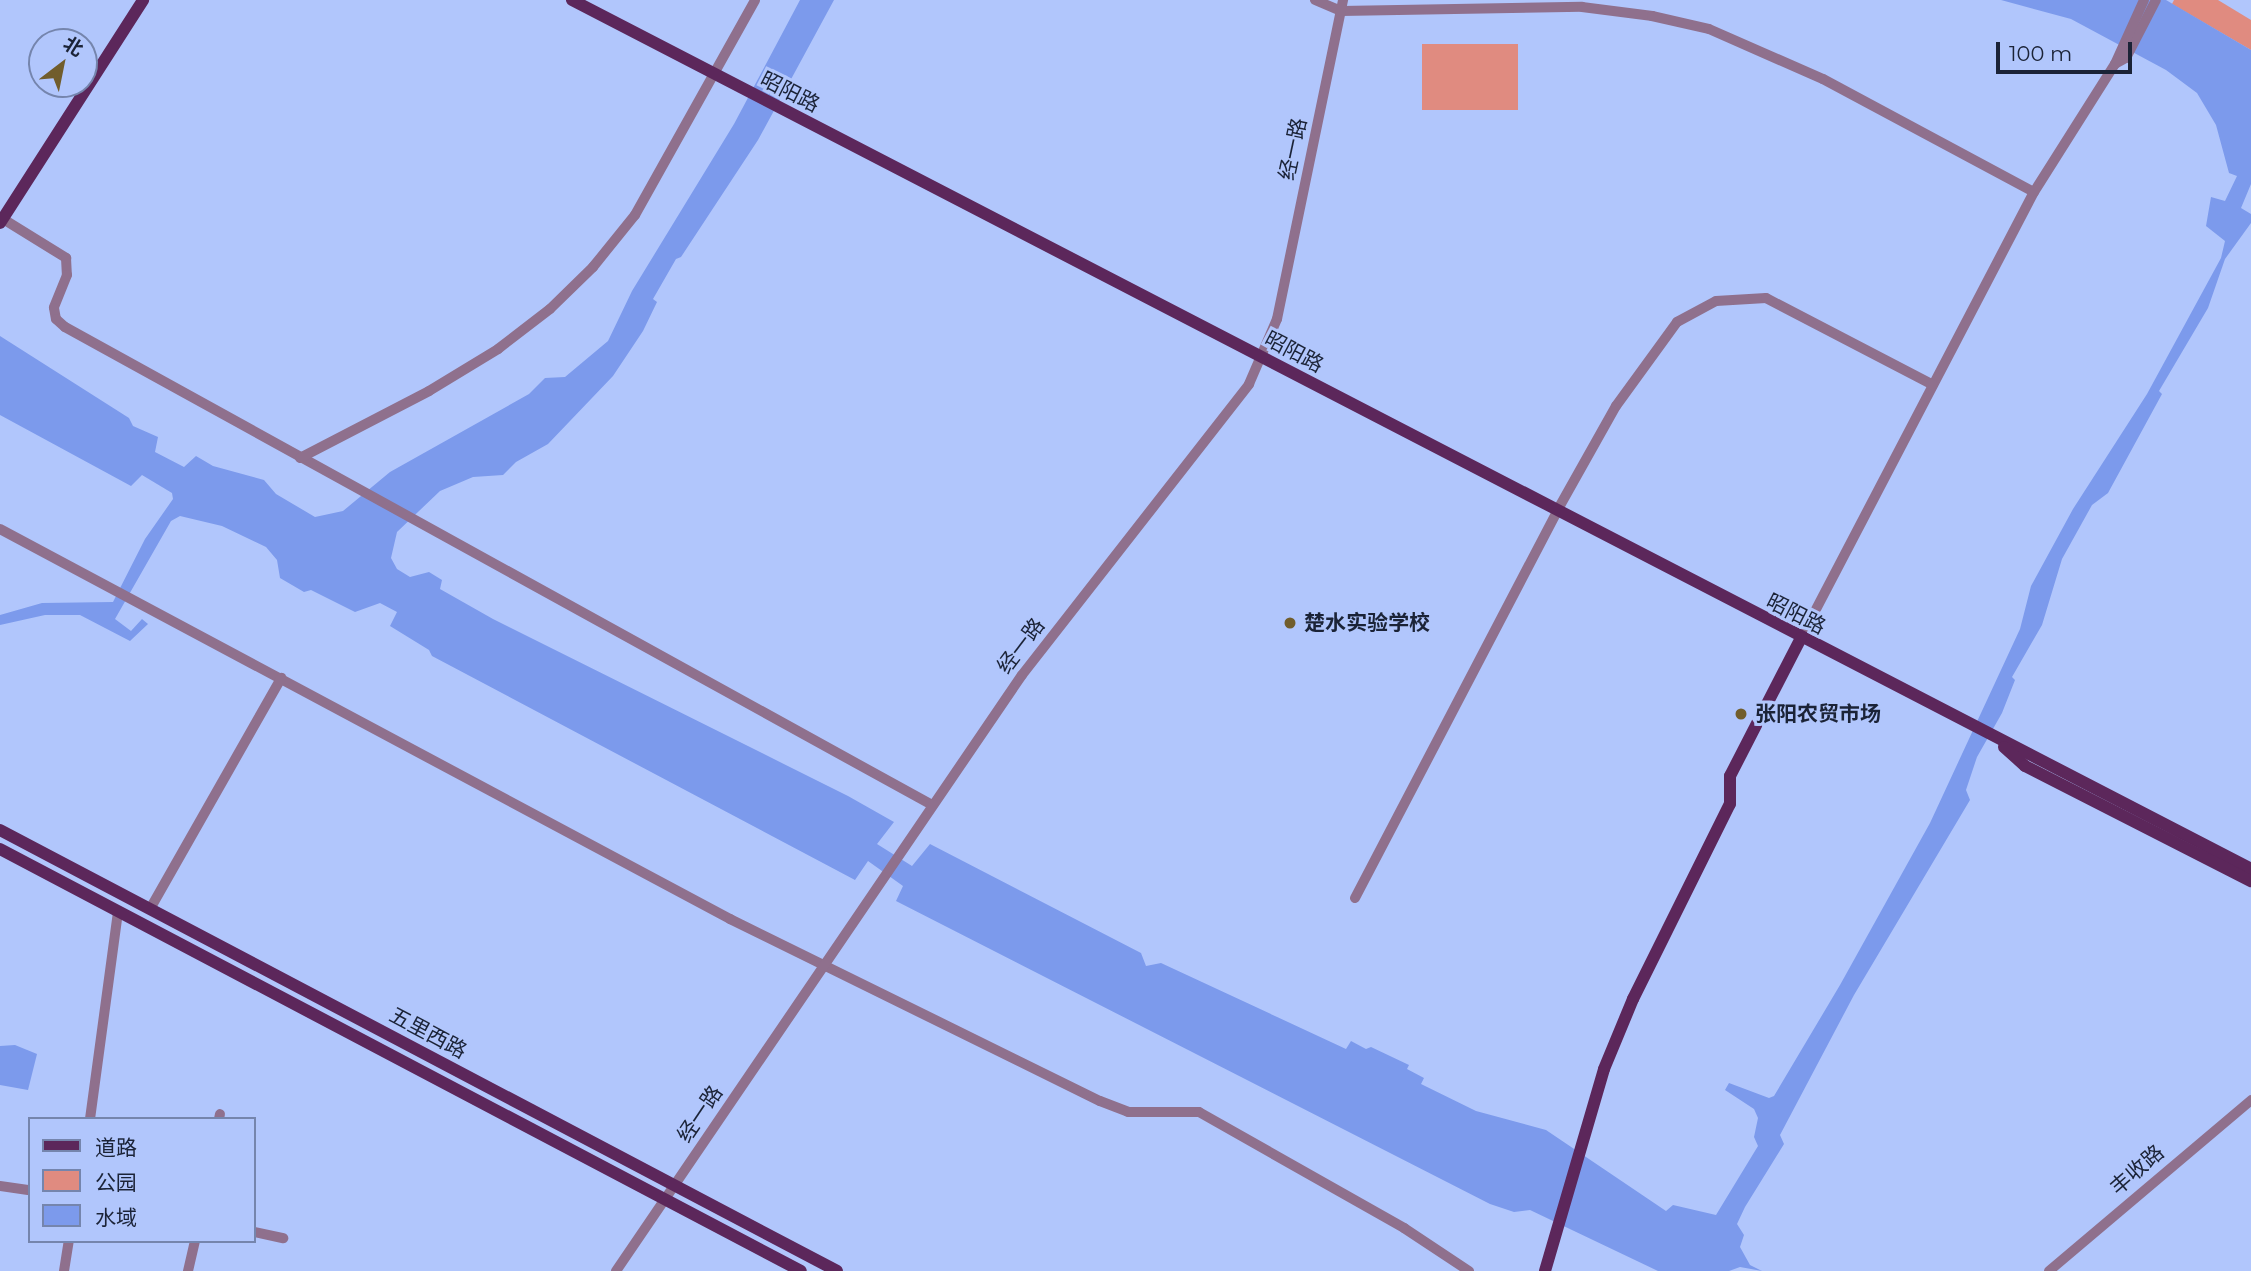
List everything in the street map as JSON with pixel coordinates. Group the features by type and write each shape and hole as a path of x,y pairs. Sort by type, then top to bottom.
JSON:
{"main road":[{"path":"1,220 143,0"},
{"name":"昭阳路","path":"572,0 2251,869"},
{"path":"1545,1271 1582,1138 1633,999 1730,804 1730,776 1801,638"},
{"name":"昭阳路","path":"1996,739 2025,766 2251,881"},
{"name":"五里西路","path":"0,830 837,1271"},
{"name":"五里西路","path":"0,849 801,1271"}],"street":[{"path":"300,458 429,391 550,309 593,267 635,215 755,0"},
{"path":"1315,0 1342,5 1582,8 1652,16 1709,29 1823,79 2034,192"},
{"path":"2119,58 2144,0"},
{"path":"1801,638 2034,192 2156,0"},
{"name":"经一路","path":"616,1271 1022,675 1240,398 1264,358 1277,319 1342,5"},
{"path":"1,220 66,258 67,275 54,308 56,319 65,327 932,805"},
{"path":"1355,898 1557,511 1660,339 1677,321 1716,301 1766,298 1933,385"},
{"path":"0,529 730,919 1100,1101 1128,1112 1199,1112 1394,1222 1469,1271"},
{"path":"150,909 281,678"},
{"path":"90,1117 118,912"},
{"name":"丰收路","path":"2049,1271 2251,1100"},
{"path":"0,1186 28,1190"},
{"path":"256,1232 283,1238"},
{"path":"64,1271 69,1243"},
{"path":"188,1271 195,1243"}],"green space":[{"path":"2174,0 2218,0 2251,20 2251,50 2172,4"},
{"path":"1422,44 1518,44 1518,110 1422,110"}],"water":[{"path":"800,0 834,0 758,140 681,257 676,259 653,299 657,302 643,331 613,376 548,444 516,462 503,475 473,477 440,491 397,532 391,558 397,569 410,577 429,572 442,580 440,589 493,619 848,796 894,822 877,844 912,866 930,844 1141,953 1146,966 1161,963 1346,1049 1351,1041 1366,1049 1371,1047 1409,1065 1407,1069 1424,1078 1421,1084 1476,1111 1546,1130 1666,1211 1673,1205 1716,1215 1758,1146 1754,1137 1758,1118 1754,1109 1725,1090 1729,1083 1769,1098 1774,1096 1840,985 1930,823 2020,629 2031,586 2073,509 2147,394 2221,258 2225,241 2206,226 2211,197 2225,201 2237,176 2229,173 2216,125 2197,93 2166,70 2071,19 2001,0 2166,0 2251,50 2251,184 2241,208 2251,214 2251,223 2225,259 2208,308 2159,391 2162,394 2108,493 2092,505 2062,559 2042,625 2012,677 2015,680 2002,713 1977,757 1966,790 1970,800 1854,995 1780,1135 1784,1144 1737,1224 1744,1235 1740,1247 1750,1265 1762,1271 1740,1267 1729,1271 1658,1271 1530,1210 1514,1212 1490,1204 896,901 903,886 868,861 855,880 432,656 429,650 390,626 397,612 380,603 355,612 311,590 304,592 280,578 277,560 266,547 222,526 180,516 171,521 115,619 131,631 142,619 148,624 130,641 80,615 45,615 0,625 0,615 42,603 113,602 145,539 173,499 172,493 142,475 131,486 0,415 0,336 129,418 133,426 158,437 155,452 184,467 196,456 213,466 264,480 276,494 315,517 343,511 390,472 529,394 545,378 565,377 608,341 632,291 734,124"},
{"path":"15,1045 37,1054 28,1090 0,1085 0,1046"}],"place":[{"name":"楚水实验学校","path":"1290,623"},
{"name":"张阳农贸市场","path":"1741,714"}]}
